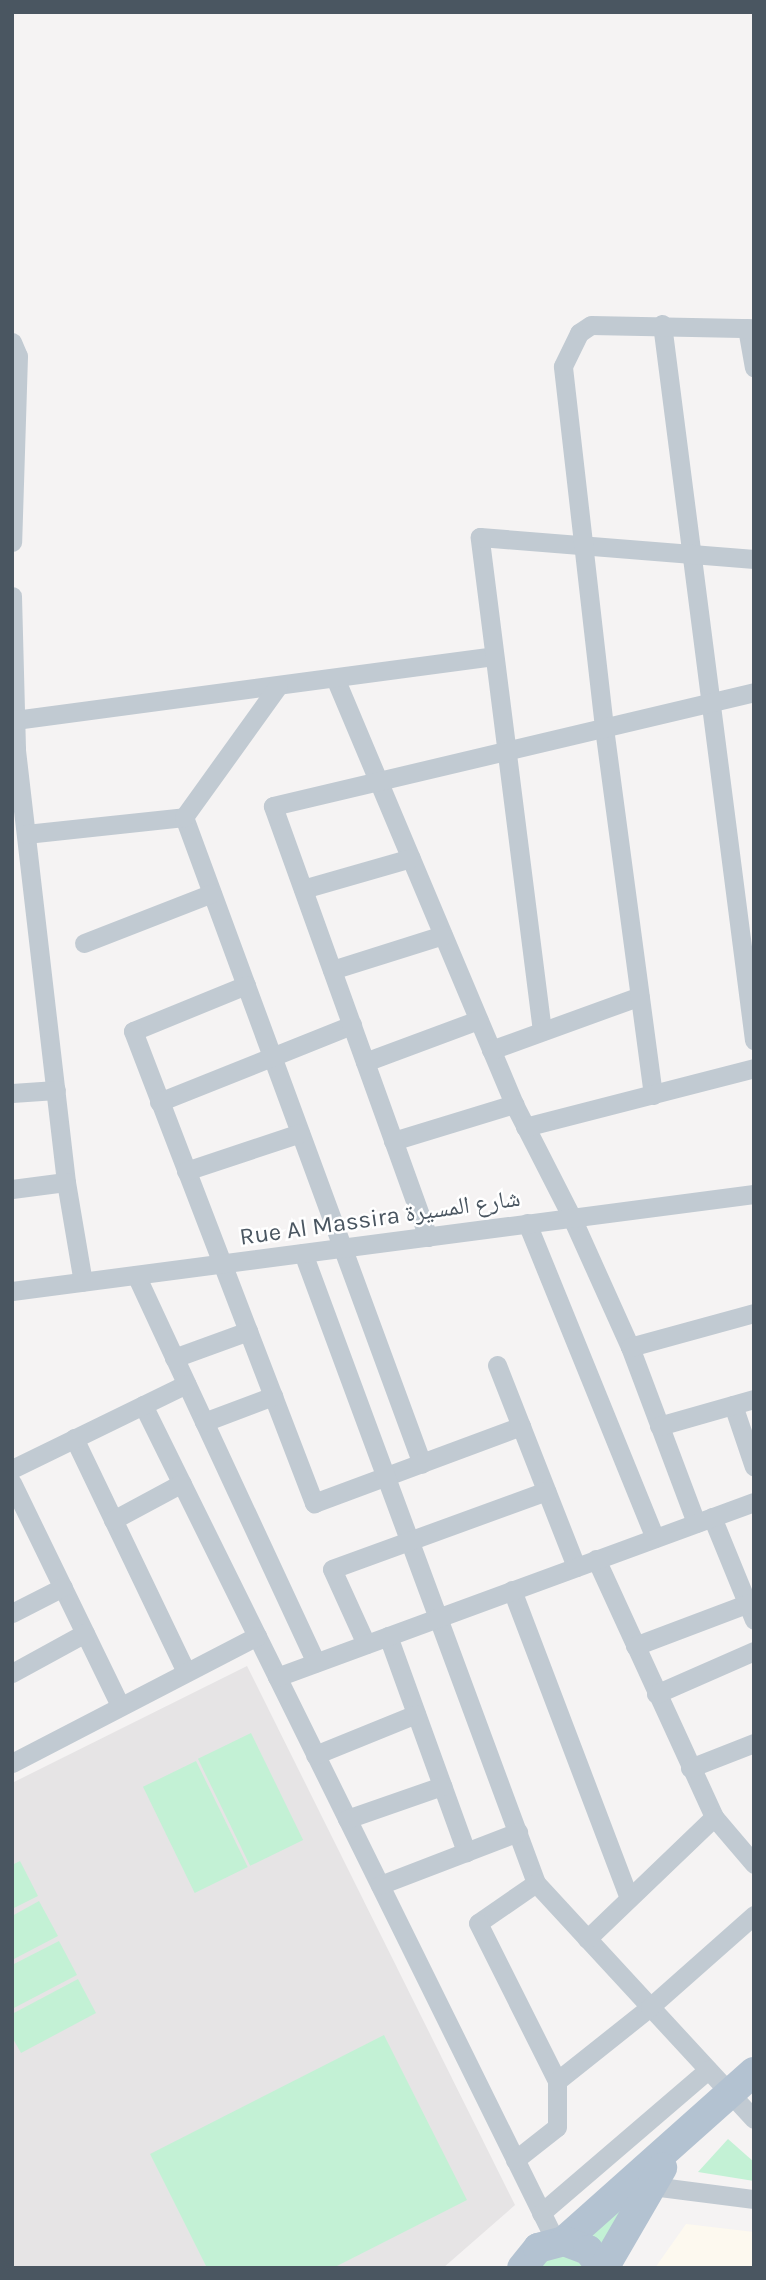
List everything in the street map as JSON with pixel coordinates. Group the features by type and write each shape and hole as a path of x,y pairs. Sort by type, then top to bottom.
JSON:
{"main road":[{"path":"497,2268 543,2251 674,2147 754,2071"},
{"path":"543,2251 588,2250 603,2268 674,2147"}],"street":[{"path":"662,324 754,1040"},
{"path":"653,1095 604,727 563,366 570,347 591,325 662,324 750,328 754,367"},
{"path":"12,342 18,356 12,542"},
{"path":"542,1031 480,537 754,559"},
{"path":"12,596 14,754 26,834 66,1182 83,1282"},
{"path":"15,720 494,656"},
{"path":"335,678 514,1104 572,1218 630,1347 659,1426 704,1520 752,1608 635,1646"},
{"path":"26,834 184,817 278,686"},
{"path":"428,1237 273,806 377,779 754,692"},
{"path":"184,817 422,1464"},
{"path":"303,889 411,859"},
{"path":"84,943 212,893"},
{"path":"332,970 443,935"},
{"path":"246,985 133,1028 159,1102 316,1504 521,1426"},
{"path":"491,1050 640,996"},
{"path":"365,1062 478,1020"},
{"path":"159,1102 352,1025"},
{"path":"525,1127 754,1068"},
{"path":"12,1093 56,1090"},
{"path":"393,1141 514,1104"},
{"path":"186,1171 300,1133"},
{"path":"12,1189 66,1182"},
{"name":"Rue Al Massira شارع المسيرة","path":"12,1292 754,1194"},
{"path":"527,1223 655,1538"},
{"path":"303,1253 536,1883 754,2119"},
{"path":"136,1275 316,1662"},
{"path":"630,1347 754,1313"},
{"path":"174,1358 248,1331"},
{"path":"498,1366 576,1567"},
{"path":"12,1469 186,1384"},
{"path":"204,1422 273,1396"},
{"path":"659,1426 754,1399"},
{"path":"143,1405 541,2213 543,2251"},
{"path":"733,1405 754,1467"},
{"path":"74,1438 186,1672"},
{"path":"12,1483 120,1705"},
{"path":"113,1520 182,1483"},
{"path":"366,1644 331,1570 546,1491"},
{"path":"277,1677 754,1502"},
{"path":"596,1559 714,1817 754,1864"},
{"path":"12,1612 63,1587"},
{"path":"512,1590 629,1898"},
{"path":"12,1673 85,1633"},
{"path":"12,1763 257,1636"},
{"path":"388,1636 466,1852"},
{"path":"656,1693 754,1651"},
{"path":"316,1755 416,1714"},
{"path":"690,1768 754,1743"},
{"path":"347,1819 442,1786"},
{"path":"587,1939 714,1817"},
{"path":"380,1885 518,1832"},
{"path":"515,2160 557,2127 557,2081 478,1923 536,1883"},
{"path":"557,2081 650,2007 754,1914"},
{"path":"541,2213 708,2070"},
{"path":"652,2186 754,2199"}],"shaded area":[{"path":"247,1666 515,2205 443,2268 12,2268 12,1783"},
{"path":"686,2224 754,2232 754,2268 655,2268"}],"green space":[{"path":"251,1733 303,1840 250,1866 198,1759"},
{"path":"196,1761 248,1867 195,1893 143,1787"},
{"path":"20,1861 38,1896 12,1909 12,1865"},
{"path":"39,1901 58,1936 12,1960 12,1916"},
{"path":"59,1941 77,1975 12,2009 12,1965"},
{"path":"78,1979 96,2013 21,2053 12,2037 12,2014"},
{"path":"384,2035 467,2200 333,2268 207,2268 150,2154"},
{"path":"728,2139 754,2162 754,2181 698,2172"},
{"path":"649,2182 603,2249 585,2233"},
{"path":"561,2253 589,2268 534,2268"}]}
